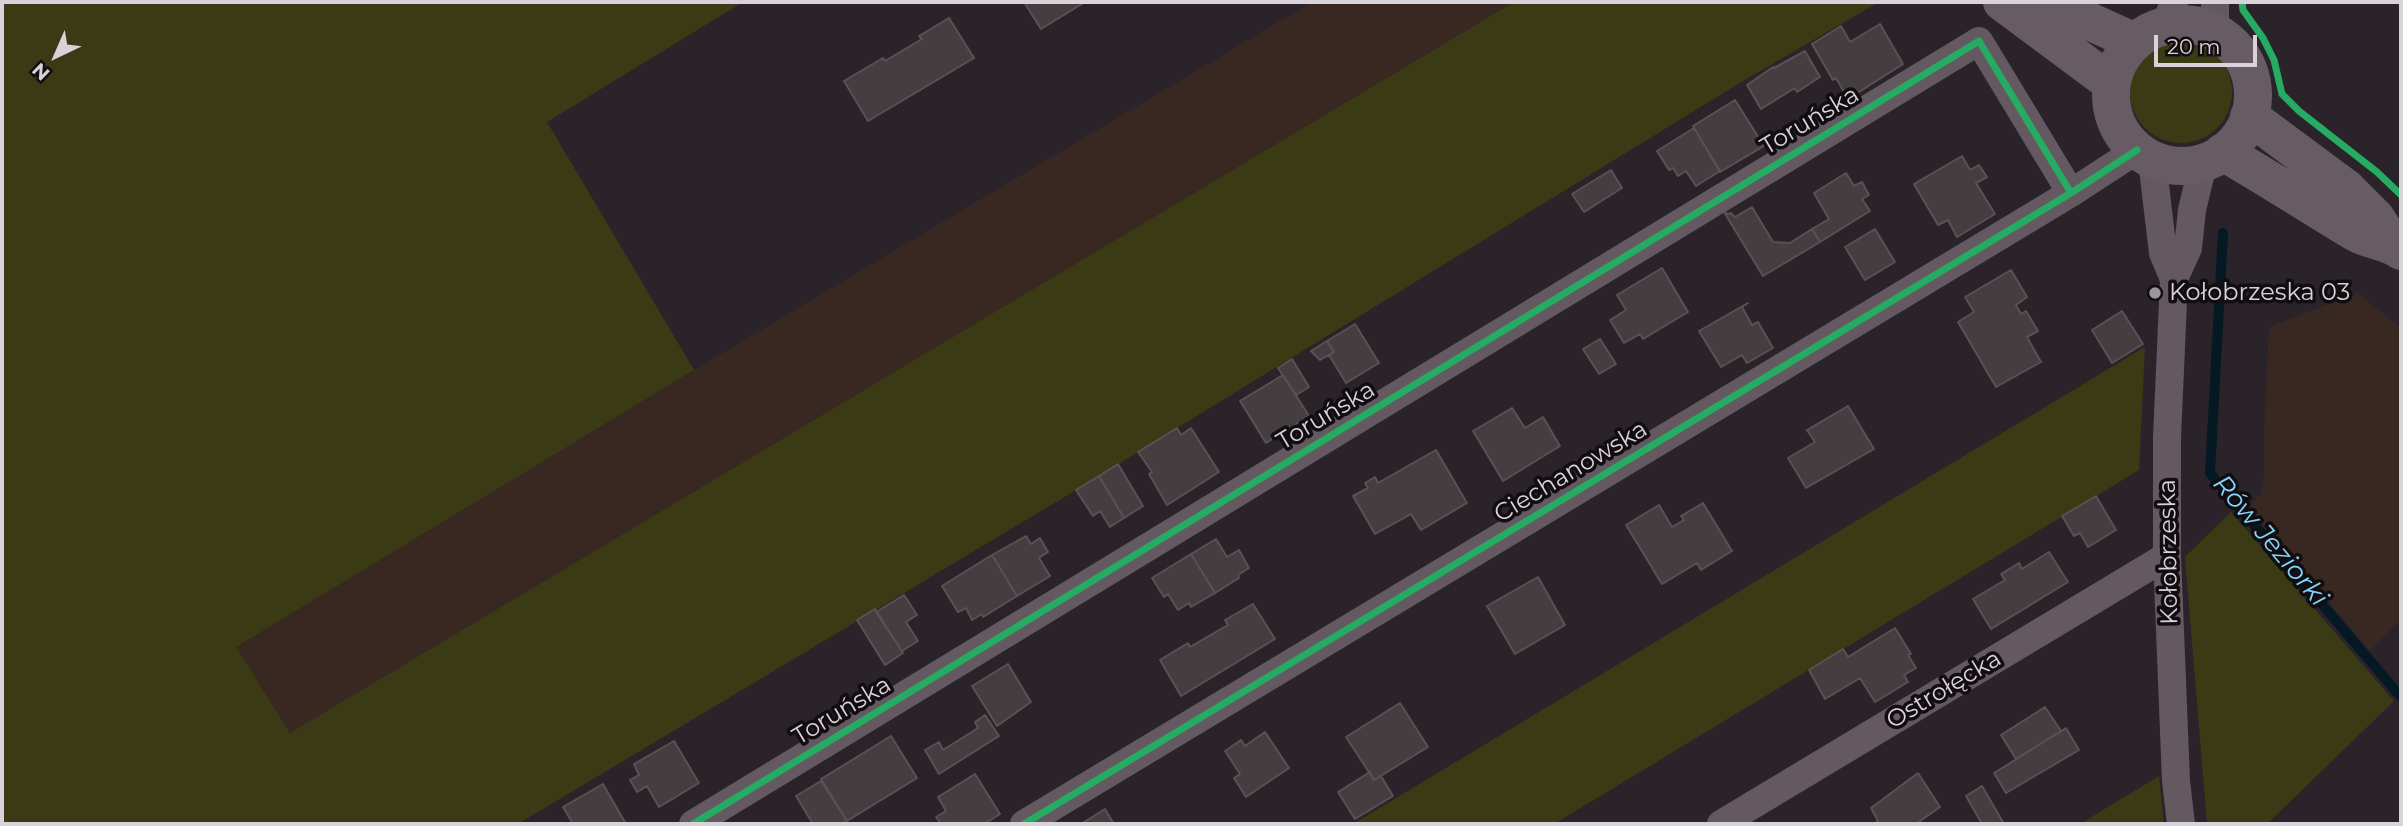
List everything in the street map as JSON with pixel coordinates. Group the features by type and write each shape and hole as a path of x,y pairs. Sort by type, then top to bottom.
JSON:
{"main road":[{"path":"2002,2 2111,83"},
{"path":"2047,2 2158,23 2194,25 2215,17 2228,41 2241,55 2249,71 2253,89 2252,108 2247,125 2236,141 2213,158 2170,166 2144,155 2123,136 2115,120 2111,83 2117,65 2158,23"},
{"path":"2249,116 2346,188 2376,218 2397,248"},
{"path":"2213,158 2290,191 2359,235 2397,248"}],"street":[{"name":"Toruńska","path":"693,824 1979,41 2071,193"},
{"name":"Ciechanowska","path":"1024,824 2071,193 2144,155"},
{"name":"Kołobrzeska","path":"2144,155 2163,253 2174,279"},
{"name":"Kołobrzeska","path":"2181,824 2176,781 2166,556 2167,438 2174,279 2188,248 2192,210 2213,158"},
{"name":"Ostrołęcka","path":"1721,824 2166,556"}],"shaded area":[{"path":"2,2 743,2 547,122 694,370 236,647 290,733 1514,2 1879,2 1743,81 1076,490 518,824 2,824"},
{"path":"1312,2 1514,2 290,734 235,647"},
{"path":"2181,41 2201,45 2217,56 2228,72 2232,92 2228,112 2217,128 2201,139 2181,143 2161,139 2145,128 2134,112 2130,92 2134,72 2145,56 2161,45"},
{"path":"2358,293 2401,328 2401,619 2370,651 2249,507 2261,493 2264,477 2269,327"},
{"path":"2145,347 2139,470 1554,824 1353,824"},
{"path":"2231,512 2394,701 2267,824 2207,824 2185,557"},
{"path":"2159,776 2164,824 2080,824"}],"building":[{"path":"1024,2 1085,2 1041,29"},
{"path":"949,18 974,58 868,121 844,81 922,39 919,36"},
{"path":"1880,24 1903,64 1848,99 1836,78 1833,80 1812,44 1841,26 1850,42"},
{"path":"1805,51 1820,77 1797,92 1795,88 1761,109 1747,85 1773,67"},
{"path":"1735,100 1764,146 1720,172 1693,126"},
{"path":"1694,128 1720,171 1696,186 1686,171 1678,176 1673,168 1669,170 1657,151"},
{"path":"1962,156 1970,170 1979,165 1987,177 1976,183 1995,214 1957,237 1948,220 1938,225 1914,184"},
{"path":"1611,170 1622,188 1584,212 1572,194"},
{"path":"1846,173 1854,186 1862,182 1869,195 1862,199 1870,211 1820,242 1812,229 1829,219 1814,193"},
{"path":"1752,207 1773,242 1790,243 1812,229 1820,242 1763,276 1724,212 1735,217"},
{"path":"1875,229 1895,262 1865,280 1845,247"},
{"path":"1662,268 1688,312 1643,339 1640,334 1624,343 1610,320 1626,310 1617,295"},
{"path":"2011,270 2027,297 2016,305 2021,314 2026,311 2038,331 2027,337 2041,362 1996,387 1958,322 1974,312 1965,297"},
{"path":"1748,303 1742,307 1752,325 1758,322 1773,348 1747,363 1742,355 1721,367 1699,331"},
{"path":"2122,311 2143,344 2112,363 2092,330"},
{"path":"1355,324 1379,363 1346,383 1329,355 1334,352 1327,341"},
{"path":"1600,339 1616,364 1599,374 1583,349"},
{"path":"1327,341 1334,352 1320,360 1311,351"},
{"path":"1292,359 1309,387 1296,395 1278,368"},
{"path":"1283,375 1309,416 1266,443 1240,401"},
{"path":"1848,406 1874,449 1806,488 1788,458 1815,442 1807,430"},
{"path":"1512,408 1525,428 1543,417 1560,446 1503,481 1473,431"},
{"path":"1177,428 1181,435 1191,428 1219,472 1167,505 1149,474 1152,472 1138,452"},
{"path":"1436,450 1467,503 1421,530 1411,514 1375,534 1353,496 1368,488 1365,483 1375,477 1378,483"},
{"path":"1118,464 1143,506 1124,518 1099,476"},
{"path":"1099,476 1124,518 1110,527 1100,511 1093,516 1076,490"},
{"path":"2096,496 2116,530 2088,547 2080,533 2074,536 2062,516"},
{"path":"1703,503 1732,551 1701,570 1697,563 1662,584 1626,525 1659,505 1672,527 1684,520 1681,516"},
{"path":"1026,536 1031,544 1040,538 1048,552 1039,558 1050,576 1017,596 992,555"},
{"path":"1216,539 1227,557 1239,550 1249,568 1238,575 1239,578 1215,593 1191,554"},
{"path":"2049,552 2068,582 1991,629 1973,599 2005,580 2001,574 2019,563 2022,569"},
{"path":"1191,554 1215,593 1191,607 1189,603 1178,610 1168,594 1164,597 1152,578"},
{"path":"992,555 1017,596 983,617 982,614 972,620 966,608 958,612 942,586"},
{"path":"1538,577 1565,625 1515,654 1487,606"},
{"path":"904,595 917,615 906,622 918,641 902,651 876,612"},
{"path":"1253,604 1275,639 1181,696 1160,660 1188,643 1190,647 1228,625 1225,620"},
{"path":"875,609 903,653 885,665 857,620"},
{"path":"1895,628 1916,668 1904,675 1908,682 1875,702 1860,678 1825,699 1809,670 1843,649 1848,657"},
{"path":"1008,664 1031,702 997,726 972,686"},
{"path":"1400,703 1428,747 1374,780 1346,737"},
{"path":"2045,707 2061,731 2016,759 2001,735"},
{"path":"985,715 999,736 939,774 925,750 939,742 943,750 978,728 975,722"},
{"path":"2066,728 2079,750 2006,793 1994,773"},
{"path":"1265,732 1289,768 1246,797 1234,778 1240,774 1225,751 1241,740 1245,746"},
{"path":"891,736 917,778 847,821 821,779"},
{"path":"674,741 699,783 659,807 647,786 637,792 630,780 639,775 634,764"},
{"path":"1370,772 1374,780 1381,776 1393,796 1355,819 1338,792"},
{"path":"1918,773 1940,807 1916,824 1873,824 1878,821 1871,808"},
{"path":"975,774 1000,814 984,824 941,824 936,817 946,811 938,797"},
{"path":"821,781 847,821 841,824 813,824 796,796"},
{"path":"603,784 626,824 573,824 563,807"},
{"path":"1982,786 2004,824 1982,824 1966,796"},
{"path":"1105,809 1114,824 1081,824"}],"waterway":[{"name":"Rów Jeziorki","path":"2223,233 2210,473 2401,697"}],"cycle path":[{"path":"2242,2 2243,10 2263,38 2274,60 2282,94 2401,195"},
{"path":"693,824 1979,41 2071,193"},
{"path":"1024,824 2071,193 2137,150"}],"place":[{"name":"Kołobrzeska 03","path":"2155,293"}]}
